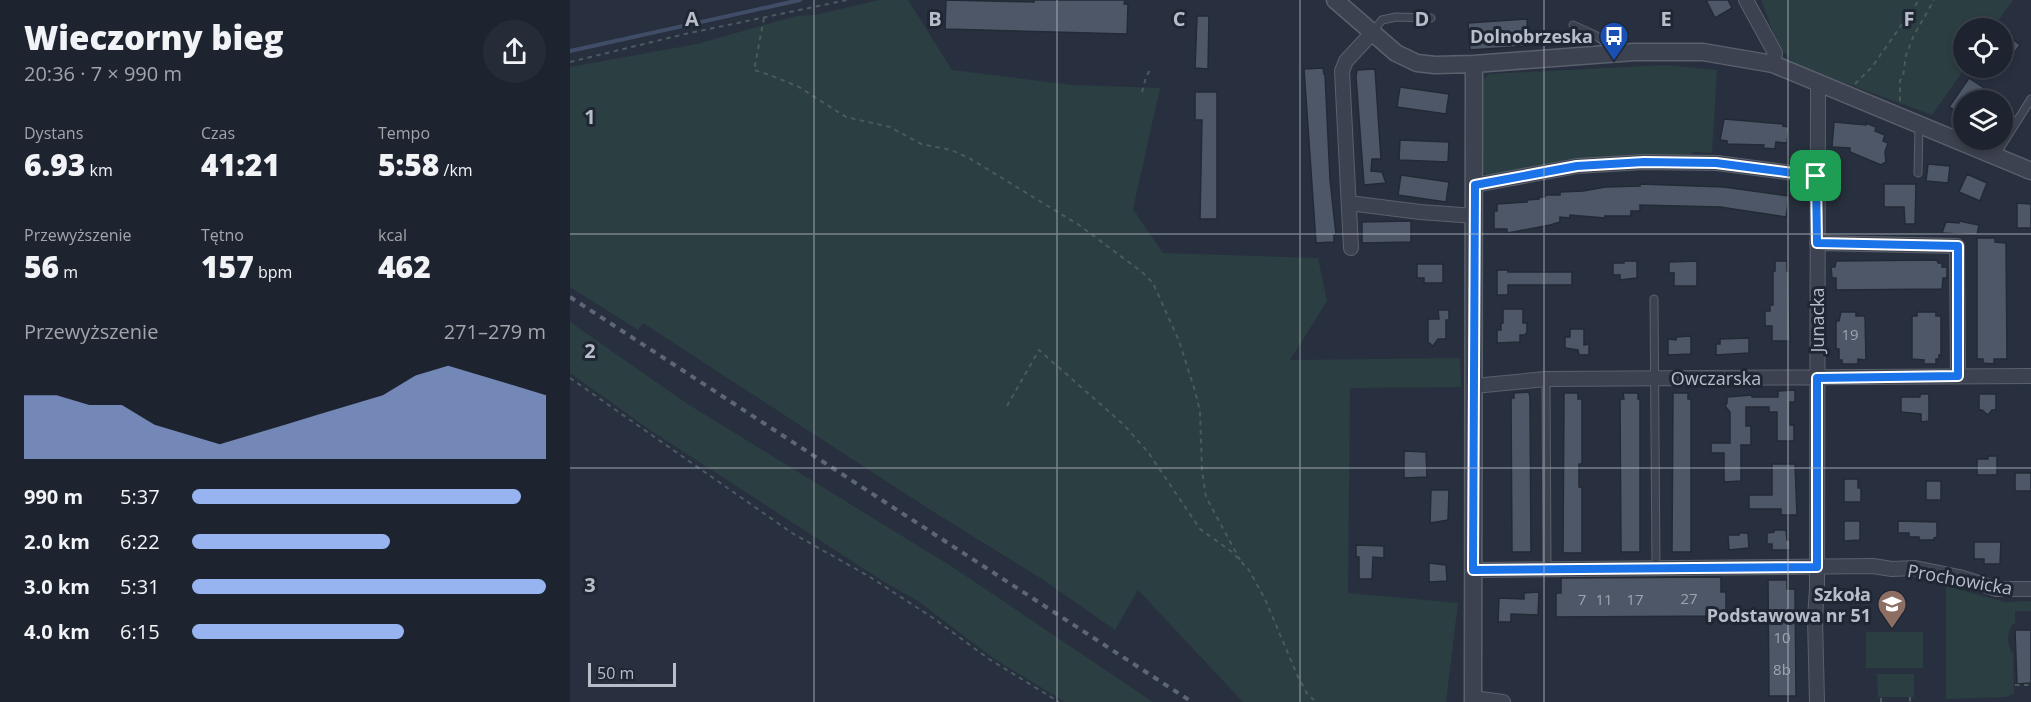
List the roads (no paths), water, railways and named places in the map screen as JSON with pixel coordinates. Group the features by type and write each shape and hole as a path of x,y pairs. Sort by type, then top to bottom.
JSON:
{"street":[{"path":"1335,0 1396,53 1417,63 1474,64 1609,53 1703,52 1773,64 2031,171"},
{"path":"1746,0 1775,52 1773,64"},
{"path":"1351,249 1342,71 1346,62 1372,33"},
{"path":"1474,64 1473,700 1503,702"},
{"name":"Junacka","path":"1817,702 1815,618 1818,82"},
{"path":"1475,185 1577,166 1644,162 1716,163 1816,176"},
{"path":"1349,204 1474,216"},
{"path":"1817,243 1958,246 1958,376"},
{"name":"Owczarska","path":"1474,386 1546,379 2031,376"},
{"name":"Prochowicka","path":"1473,570 1873,566 1915,568 1959,577 1997,589 2031,589"}],"lane":[{"path":"1372,33 1382,20 1431,18"},
{"path":"1573,25 1596,35 1606,43 1609,53"},
{"path":"1995,156 2031,99"},
{"path":"1918,173 1919,124"},
{"path":"1654,299 1656,568"},
{"path":"1546,379 1547,569"}],"waterway":[{"path":"570,51 800,0"}],"railway":[{"path":"570,297 1192,702"}],"place":[{"name":"Dolnobrzeska","path":"1614,62"},
{"name":"Szkoła Podstawowa nr 51","path":"1892,630"}]}
